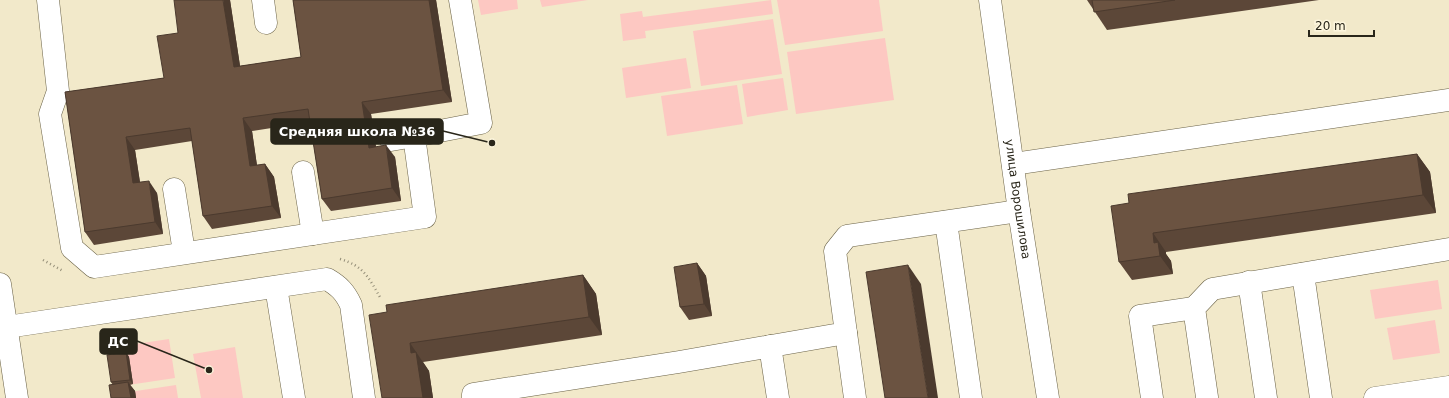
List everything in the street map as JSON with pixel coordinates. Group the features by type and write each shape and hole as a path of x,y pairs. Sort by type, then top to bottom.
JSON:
{"street":[{"path":"48,0 58,91 50,114 72,248 94,266 424,217 414,136"},
{"path":"263,0 266,23"},
{"path":"392,140 481,123 460,0"},
{"name":"улица Ворошилова","path":"990,0 1019,212 1048,398"},
{"path":"1013,164 1449,100"},
{"path":"303,172 313,234"},
{"path":"174,189 184,252"},
{"path":"855,398 835,251 847,236 1019,212"},
{"path":"946,222 971,398"},
{"path":"1152,398 1140,316 1194,308 1212,289 1449,249"},
{"path":"1303,274 1321,398"},
{"path":"7,327 327,279 339,286 346,294 351,305 364,398"},
{"path":"1249,282 1266,398"},
{"path":"0,284 17,398"},
{"path":"276,287 294,398"},
{"path":"1194,308 1205,398"},
{"path":"473,398 473,394 530,392 846,333"},
{"path":"770,346 778,398"},
{"path":"1375,398 1449,387"}],"shaded area":[{"path":"478,0 517,0 518,9 481,15"},
{"path":"540,0 588,0 542,7"},
{"path":"771,0 773,14 645,31 646,38 623,41 620,14 642,11 643,17"},
{"path":"777,0 879,0 883,31 785,45"},
{"path":"773,19 782,74 701,86 693,31"},
{"path":"885,38 894,100 796,114 787,52"},
{"path":"686,58 691,88 626,98 622,68"},
{"path":"783,78 788,110 747,117 742,84"},
{"path":"737,85 743,124 667,136 661,96"},
{"path":"1438,280 1442,309 1375,319 1370,290"},
{"path":"1435,320 1440,353 1393,360 1387,328"},
{"path":"169,339 175,378 115,387 109,348"},
{"path":"235,347 243,398 201,398 193,354"},
{"path":"176,385 178,398 116,398 116,394"}],"building":[{"path":"174,0 223,0 234,67 301,57 293,0 429,0 443,90 362,102 369,148 386,145 392,188 322,199 308,109 243,118 250,166 265,164 272,206 203,216 190,128 126,137 133,183 149,181 155,222 85,232 65,92 164,78 157,36 178,33"},
{"path":"1092,0 1175,0 1094,12"},
{"path":"1417,154 1423,195 1153,233 1154,243 1158,242 1160,256 1119,262 1111,206 1129,203 1128,194"},
{"path":"697,263 704,304 680,307 674,267"},
{"path":"908,265 928,398 885,398 866,272"},
{"path":"583,275 589,317 410,343 411,353 416,352 423,398 382,398 369,315 387,312 386,305"},
{"path":"126,352 130,380 111,382 107,355"},
{"path":"128,382 131,398 111,398 109,385"}],"place":[{"name":"Средняя школа №36","path":"492,143"},
{"name":"ДС","path":"209,370"}]}
